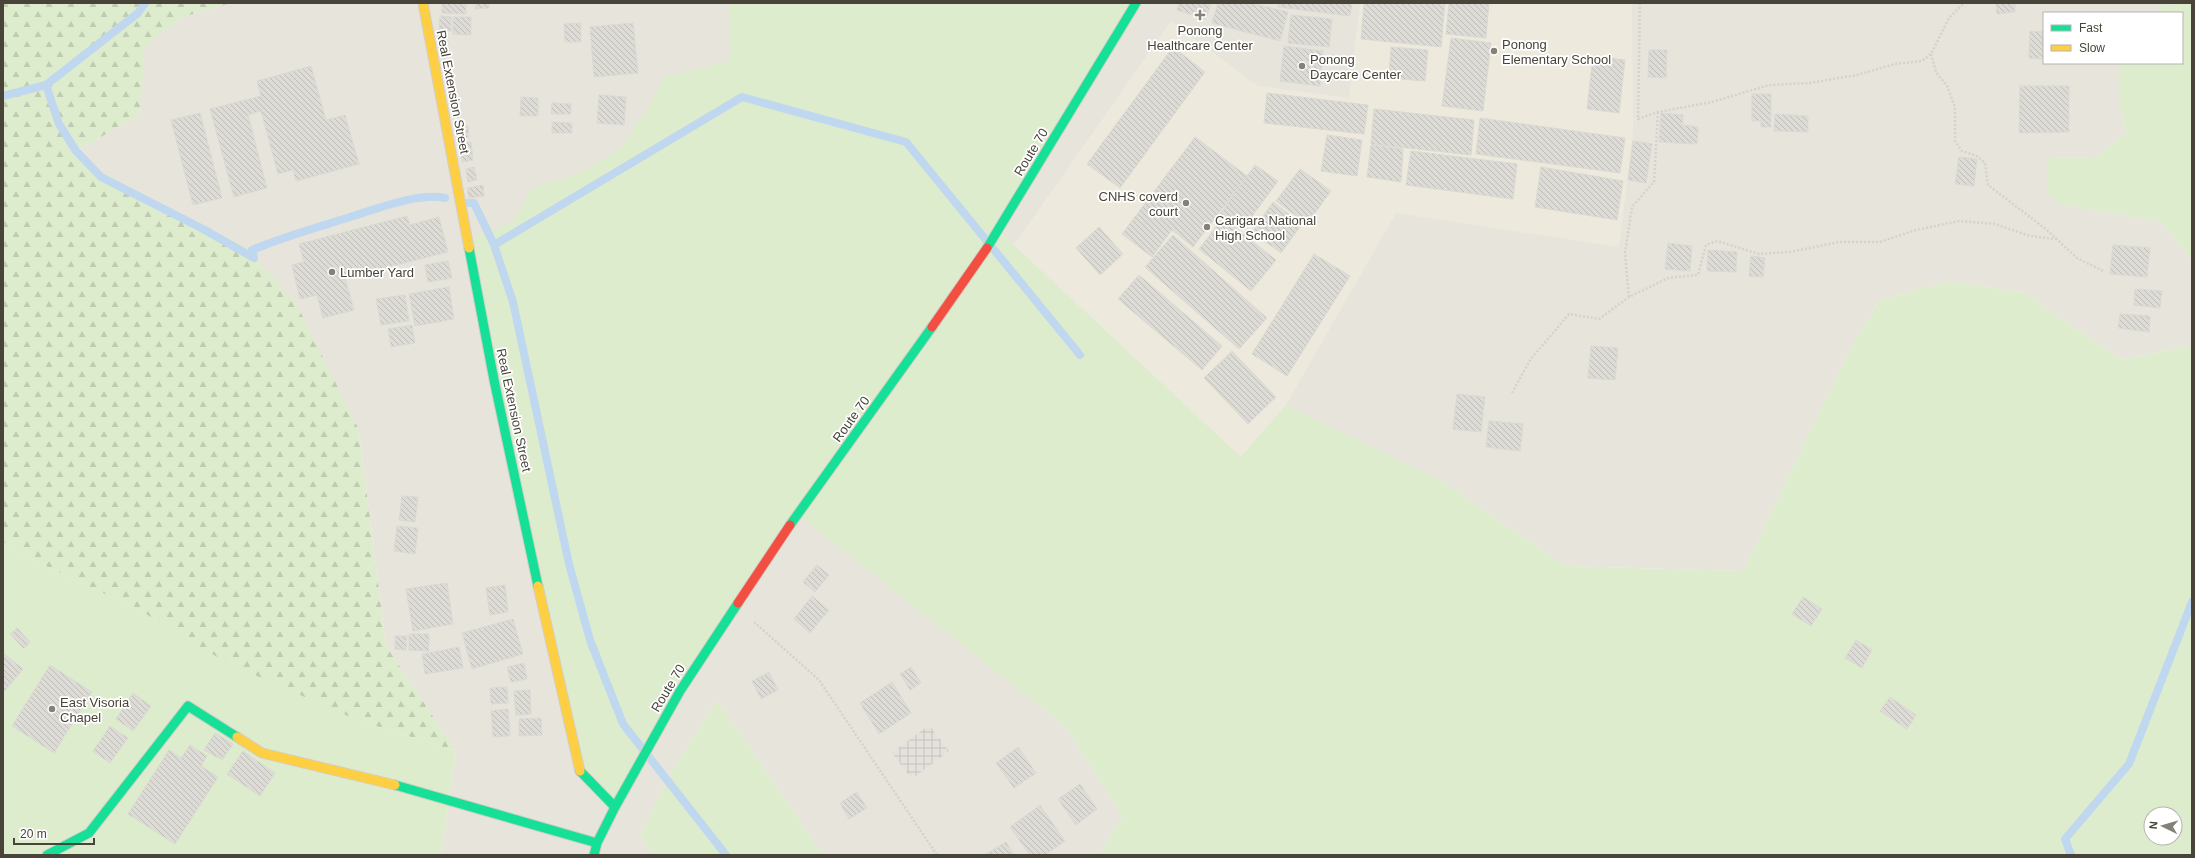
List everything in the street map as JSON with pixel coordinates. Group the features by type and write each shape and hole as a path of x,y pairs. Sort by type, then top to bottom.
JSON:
{"main road":[{"name":"Real Extension Street","path":"423,3 494,380 554,660 581,773 615,808"},
{"name":"Route 70","path":"594,855 597,843 619,799 680,691 797,514 875,409 999,231 1136,3"},
{"path":"47,855 88,833 188,706 262,753 411,789 597,843"}],"path":[{"path":"1640,3 1638,119 1658,112 1712,102 1770,85 1809,83 1857,75 1895,64 1922,61 1931,54 1949,18 1964,3"},
{"path":"1931,54 1936,72 1947,86 1955,107 1955,141 1962,151 1977,156 1985,163 1988,185 2056,239 2077,258 2103,271"},
{"path":"1630,297 1625,253 1628,230 1632,207 1654,182 1658,112"},
{"path":"1512,393 1530,360 1569,314 1600,319 1630,297 1668,278 1698,274 1706,245 1717,241 1759,254 1790,252 1838,242 1880,242 1916,230 1959,221 1995,224 2030,236 2056,239"},
{"path":"735,607 768,632 819,680 937,855"}],"shaded area":[{"path":"231,3 2182,3 2159,7 2156,12 2043,12 2043,64 2120,64 2120,107 2126,134 2095,158 2049,157 2060,204 2162,222 2192,261 2192,345 2122,360 2024,293 1950,281 1879,300 1848,354 1743,571 1566,566 1443,482 1241,457 999,231 798,514 1066,727 1123,817 1099,855 823,855 717,700 672,770 640,836 653,855 441,855 456,751 386,646 359,430 254,258 203,229 101,177 76,151 140,115 144,46 183,17"},
{"name":"Carigara National High School","path":"1360,3 1632,3 1633,134 1619,247 1396,213 1286,405 1241,457 1014,245 1171,21 1258,86 1349,98"},
{"path":"929,725 949,751 912,779 892,753"}],"green space":[{"path":"3,3 231,3 183,17 145,46 140,115 76,151 101,177 203,229 254,258 296,303 359,430 386,646 456,751 357,720 227,663 141,611 25,556 3,541"},
{"path":"730,3 1136,3 999,231 1241,457 1286,405 1443,482 1566,566 1743,571 1848,354 1879,300 1950,281 2024,293 2122,360 2192,345 2192,855 1099,855 1123,817 1066,727 797,514 615,807 581,773 467,238 512,223 533,187 576,175 621,148 652,101 664,77 729,61"},
{"path":"2182,3 2192,3 2192,261 2162,222 2060,204 2046,191 2049,157 2095,158 2126,134 2120,107 2120,64 2183,64 2183,12 2156,12 2159,7"},
{"path":"3,541 25,556 141,611 357,720 456,751 441,855 3,855"},
{"path":"717,700 823,855 653,855 640,836 672,770"}],"building":[{"path":"442,3 466,3 466,14 442,13"},
{"path":"475,3 489,3 489,8 476,9"},
{"name":"Ponong Healthcare Center","path":"1179,3 1211,3 1206,19 1177,10"},
{"path":"1218,3 1251,3 1288,12 1280,41 1212,23"},
{"path":"1278,3 1352,3 1350,16 1278,7"},
{"path":"1364,3 1445,3 1441,47 1361,39"},
{"path":"1449,3 1489,3 1486,38 1446,34"},
{"path":"1996,3 2015,3 2015,12 1997,14"},
{"path":"1291,15 1332,19 1329,47 1288,43"},
{"path":"440,16 451,17 451,31 439,30"},
{"path":"453,17 471,17 471,35 453,34"},
{"path":"581,23 581,42 565,42 564,24"},
{"path":"633,23 638,73 594,77 590,27"},
{"path":"2030,31 2043,32 2043,59 2029,58"},
{"path":"1451,38 1491,43 1483,111 1442,106"},
{"name":"Ponong Daycare Center","path":"1284,46 1323,51 1320,86 1280,81"},
{"path":"1173,47 1205,72 1120,188 1087,164"},
{"path":"1391,47 1428,50 1425,81 1389,78"},
{"path":"1649,50 1667,50 1666,78 1648,77"},
{"path":"1593,56 1625,60 1619,113 1587,109"},
{"path":"311,66 326,120 345,115 359,164 296,181 293,170 278,174 261,111 248,115 267,188 234,197 210,109 261,96 257,81"},
{"path":"2020,86 2069,86 2069,132 2019,133"},
{"path":"1267,93 1368,105 1364,134 1264,123"},
{"path":"1752,94 1771,94 1771,127 1761,127 1761,121 1752,121"},
{"path":"599,95 626,97 624,125 597,123"},
{"path":"521,97 538,98 538,116 520,116"},
{"path":"552,103 571,104 571,114 551,114"},
{"path":"1374,109 1474,120 1471,155 1371,144"},
{"path":"200,113 222,198 193,205 171,120"},
{"path":"1661,113 1683,115 1682,125 1698,127 1697,144 1659,142"},
{"path":"1775,114 1808,116 1808,132 1774,131"},
{"path":"1480,118 1625,138 1620,173 1476,154"},
{"path":"552,122 572,123 572,133 552,133"},
{"path":"468,126 469,137 459,139 457,128"},
{"path":"1327,135 1362,140 1357,176 1321,171"},
{"name":"CNHS coverd court","path":"1195,137 1247,176 1193,247 1172,230 1152,257 1122,234"},
{"path":"1633,141 1652,144 1646,183 1628,180"},
{"path":"471,142 473,160 462,162 460,144"},
{"path":"1371,145 1403,149 1401,182 1367,177"},
{"path":"1411,151 1517,164 1513,199 1406,185"},
{"path":"1959,157 1977,159 1974,186 1955,184"},
{"path":"1255,165 1278,181 1242,230 1220,214"},
{"path":"474,167 477,180 468,182 466,169"},
{"path":"1541,167 1623,181 1617,220 1535,207"},
{"path":"1300,169 1331,191 1307,224 1276,201"},
{"path":"483,185 484,196 469,198 467,188"},
{"path":"1273,202 1302,224 1281,253 1252,232"},
{"name":"Lumber Yard","path":"407,216 410,225 439,217 448,252 345,278 354,310 323,318 317,295 300,299 292,265 304,262 299,244"},
{"path":"1223,218 1276,260 1251,291 1199,249"},
{"path":"1099,227 1123,254 1100,275 1076,248"},
{"path":"1173,235 1267,318 1239,349 1145,267"},
{"path":"1668,243 1692,246 1690,271 1665,269"},
{"path":"2113,245 2150,248 2147,277 2110,274"},
{"path":"1708,250 1737,252 1736,272 1707,271"},
{"path":"1314,254 1350,276 1287,376 1252,354"},
{"path":"1751,256 1765,258 1763,277 1749,276"},
{"path":"448,261 452,278 428,282 425,265"},
{"path":"1139,275 1222,346 1202,370 1118,299"},
{"path":"449,287 454,319 415,326 409,294"},
{"path":"2135,289 2162,291 2160,308 2134,305"},
{"path":"405,295 409,321 381,325 376,299"},
{"path":"2120,314 2150,316 2149,332 2118,328"},
{"path":"412,325 415,343 391,347 388,329"},
{"path":"1591,346 1618,348 1615,380 1588,378"},
{"path":"1232,351 1276,397 1248,424 1204,378"},
{"path":"1457,394 1485,397 1481,432 1453,429"},
{"path":"1489,421 1523,424 1520,451 1486,447"},
{"path":"402,496 418,497 415,522 399,520"},
{"path":"397,526 418,528 415,554 394,551"},
{"path":"817,565 829,575 815,592 803,582"},
{"path":"447,583 453,624 413,631 406,589"},
{"path":"505,585 508,612 490,615 486,588"},
{"path":"812,596 829,610 810,633 794,619"},
{"path":"1803,597 1822,609 1811,626 1792,614"},
{"path":"513,619 523,654 472,669 462,633"},
{"path":"17,628 30,642 24,649 10,634"},
{"path":"409,634 429,634 429,651 409,650"},
{"path":"395,636 407,636 406,650 395,649"},
{"path":"1856,640 1872,650 1862,668 1845,658"},
{"path":"459,647 463,668 425,674 422,654"},
{"path":"3,653 23,669 3,693"},
{"path":"524,663 527,679 511,682 507,667"},
{"name":"East Visoria Chapel","path":"50,665 92,692 54,753 12,726"},
{"path":"911,667 921,683 910,690 900,674"},
{"path":"769,672 778,690 761,699 752,681"},
{"path":"892,682 911,713 879,734 860,703"},
{"path":"507,687 508,703 491,704 490,688"},
{"path":"530,690 531,714 516,715 514,691"},
{"path":"133,693 151,706 133,731 116,719"},
{"path":"1890,697 1916,715 1907,729 1880,711"},
{"path":"508,709 510,736 493,737 491,711"},
{"path":"541,718 542,735 519,736 519,719"},
{"path":"110,726 128,738 110,763 93,751"},
{"path":"215,733 233,744 222,760 204,750"},
{"path":"190,745 207,756 201,766 218,777 175,844 128,814 169,750 181,758"},
{"path":"1018,747 1036,773 1014,788 996,763"},
{"path":"243,751 275,773 260,796 227,774"},
{"path":"1080,784 1097,809 1076,825 1058,799"},
{"path":"857,792 867,808 849,819 840,803"},
{"path":"1040,805 1065,841 1045,855 1030,855 1010,827"},
{"path":"1006,842 1014,855 984,855"}],"waterway":[{"path":"3,96 46,85 138,13 145,3"},
{"path":"46,85 59,124 76,151 101,177 203,229 254,258 252,250 299,233 396,203 422,197 445,198"},
{"path":"494,245 742,97 906,142 1080,355"},
{"path":"468,203 474,203 494,245 513,302 569,564 590,640 623,724 726,855"},
{"path":"2071,855 2065,839 2129,764 2192,602"}],"traffic: fast":[{"path":"987,248 1136,3"},
{"path":"469,248 494,380 538,586"},
{"path":"790,525 932,327"},
{"path":"594,855 597,843 615,807 680,691 738,603"},
{"path":"47,855 89,833 188,706 237,737"},
{"path":"580,771 615,807"},
{"path":"395,785 597,843"}],"traffic: slow":[{"path":"423,3 469,248"},
{"path":"538,586 580,771"},
{"path":"237,737 262,753 395,785"}],"traffic: jam":[{"path":"932,327 987,248"},
{"path":"738,603 790,525"}],"place":[{"name":"Ponong Healthcare Center","path":"1200,15"},
{"name":"Ponong Elementary School","path":"1494,51"},
{"name":"Ponong Daycare Center","path":"1302,66"},
{"name":"CNHS coverd court","path":"1186,203"},
{"name":"Carigara National High School","path":"1207,227"},
{"name":"Lumber Yard","path":"332,272"},
{"name":"East Visoria Chapel","path":"52,709"}]}
